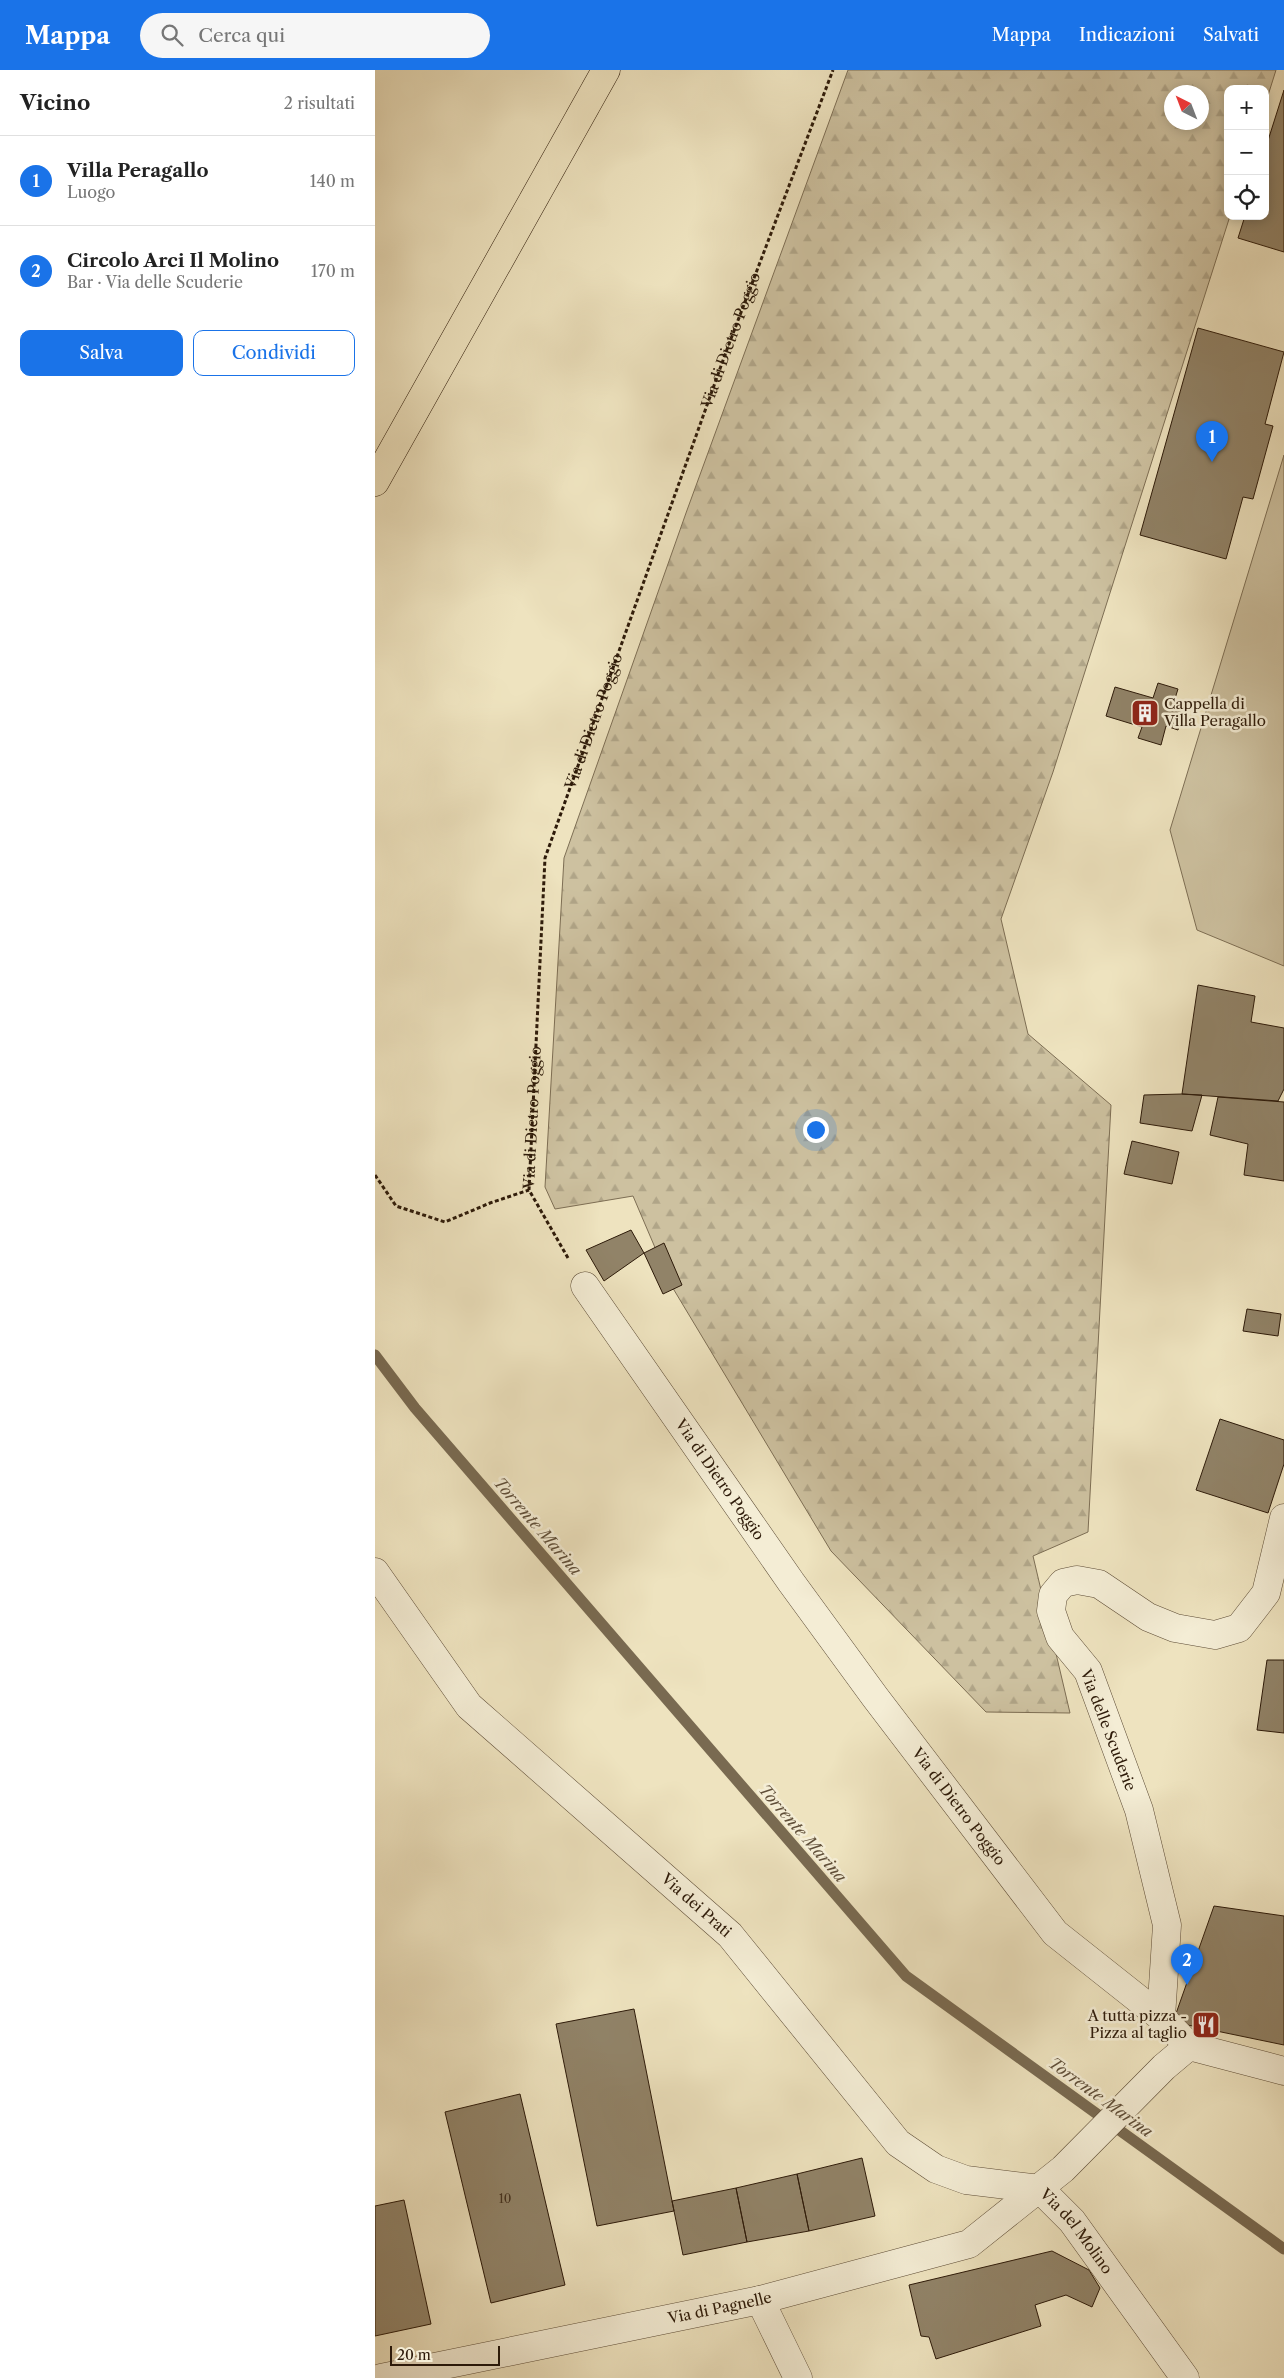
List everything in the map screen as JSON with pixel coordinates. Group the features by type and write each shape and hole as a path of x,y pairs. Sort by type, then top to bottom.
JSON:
{"main road":[{"path":"375,482 606,70"}],"street":[{"name":"Via di Dietro Poggio","path":"585,1286 797,1590 875,1697 1055,1933 1161,2017 1189,2046"},
{"name":"Via delle Scuderie","path":"1161,2017 1167,1925 1139,1810 1088,1671 1060,1637 1051,1611 1053,1595 1063,1583 1077,1580 1099,1584 1148,1617 1175,1628 1215,1635 1239,1628 1265,1593 1284,1518"},
{"name":"Via dei Prati","path":"375,1572 469,1706 730,1935 898,2143 936,2169 966,2180 1040,2189"},
{"name":"Via del Molino","path":"1185,2378 1071,2221 1040,2189 1063,2169 1164,2067 1189,2046"},
{"path":"1189,2046 1284,2071"},
{"name":"Via di Pagnelle","path":"381,2378 760,2300 969,2244 1040,2189"},
{"path":"760,2300 798,2378"}],"path":[{"name":"Via di Dietro Poggio","path":"585,1286 529,1190 545,858 726,352 833,70"},
{"path":"375,1175 396,1206 445,1222 490,1203 529,1190"}],"green space":[{"path":"848,70 1276,70 1269,92 1269,85 1224,85 1224,220 1229,220 1053,772 1001,919 1028,1034 1111,1105 1088,1532 1033,1556 1070,1713 986,1712 831,1551 671,1285 633,1196 555,1209 545,1187 564,858 686,513"},
{"path":"1284,455 1284,966 1197,930 1170,830"}],"building":[{"path":"1284,90 1284,252 1238,238 1244,220 1269,220 1269,137"},
{"path":"1198,328 1284,352 1265,424 1273,426 1253,499 1243,497 1226,559 1140,535"},
{"name":"Cappella di Villa Peragallo","path":"1158,683 1178,689 1172,708 1184,711 1178,730 1166,726 1161,745 1138,738 1142,727 1106,716 1115,687 1153,698"},
{"path":"1198,985 1255,996 1251,1022 1284,1028 1284,1089 1278,1101 1182,1094"},
{"path":"1144,1095 1202,1095 1192,1131 1140,1123"},
{"path":"1218,1097 1284,1102 1284,1181 1244,1175 1248,1144 1210,1135"},
{"path":"1132,1141 1179,1152 1172,1184 1124,1174"},
{"path":"631,1230 644,1253 604,1281 586,1250"},
{"path":"664,1243 682,1285 663,1294 644,1253"},
{"path":"1247,1309 1281,1314 1278,1336 1243,1331"},
{"path":"1220,1419 1284,1440 1284,1464 1268,1513 1196,1490"},
{"path":"1267,1660 1284,1660 1284,1733 1257,1730"},
{"path":"1214,1906 1284,1916 1284,2045 1173,2022"},
{"path":"634,2009 674,2211 597,2226 556,2024"},
{"path":"520,2094 565,2285 491,2303 445,2112"},
{"path":"862,2158 875,2216 809,2231 797,2174"},
{"path":"797,2174 809,2231 747,2242 736,2188"},
{"path":"736,2188 747,2242 683,2255 672,2201"},
{"path":"404,2200 431,2324 375,2336 375,2206"},
{"path":"1052,2251 1089,2270 1100,2288 1092,2307 1066,2295 1035,2305 1041,2326 936,2359 929,2337 921,2336 909,2285"}],"waterway":[{"name":"Torrente Marina","path":"375,1355 415,1408 906,1976 1284,2249"}],"place":[{"name":"Villa Peragallo","path":"1212,462"},
{"name":"Cappella di Villa Peragallo","path":"1145,713"},
{"name":"Circolo Arci Il Molino","path":"1187,1985"},
{"name":"A tutta pizza - Pizza al taglio","path":"1206,2025"}]}
